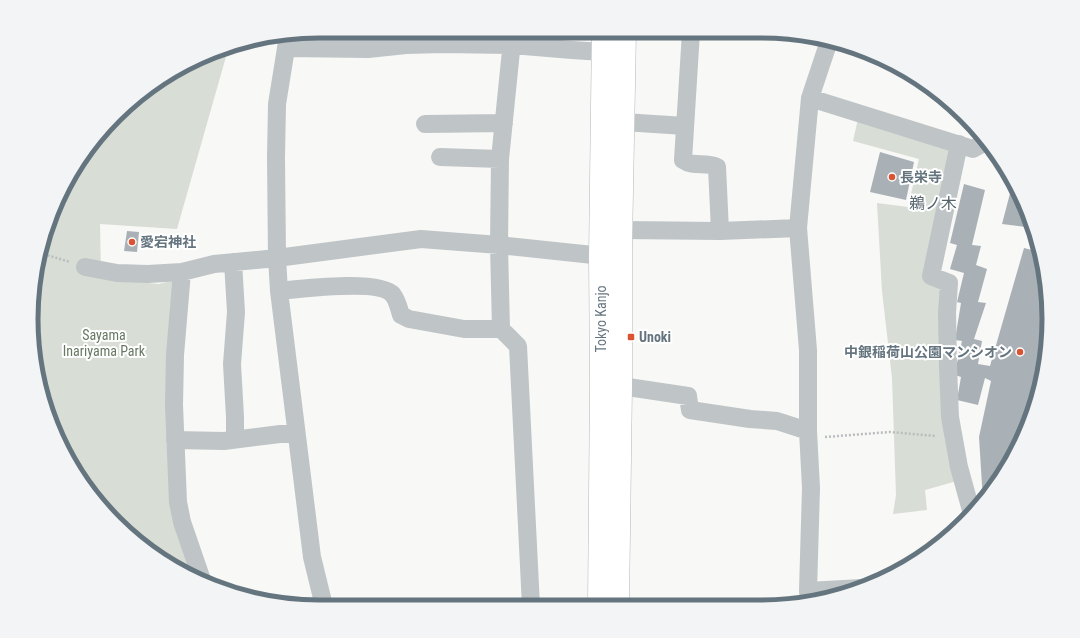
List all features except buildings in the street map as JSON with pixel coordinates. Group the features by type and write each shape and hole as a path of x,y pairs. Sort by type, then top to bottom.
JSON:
{"highway":[{"name":"Tokyo Kanjo","path":"599,600 601,385 611,257 622,230 625,38"},
{"name":"Tokyo Kanjo","path":"603,42 611,257 621,386 618,600"}],"street":[{"path":"322,600 312,558 279,290 277,258 277,104 287,42 348,49 368,49 513,38 572,50 603,42"},
{"path":"513,38 500,159 499,245 501,329 518,346 528,600"},
{"path":"691,38 683,160 688,164 711,164 717,167 720,231"},
{"path":"809,596 811,488 808,350 798,228 810,98 827,46"},
{"path":"810,98 973,149 981,145"},
{"path":"623,122 685,126"},
{"path":"425,124 504,123"},
{"path":"958,144 931,276 949,283 947,313 950,417 959,467 970,506"},
{"path":"440,158 500,159"},
{"path":"622,230 720,231 798,228"},
{"path":"85,267 117,274 182,272 214,264 277,258 421,239 499,245 611,257"},
{"path":"233,262 236,312 232,364 235,439"},
{"path":"182,272 175,355 174,405 178,502 180,516 200,573"},
{"path":"279,290 355,285 384,289 393,294 401,315 409,319 464,329 501,329"},
{"path":"621,386 688,396 690,410 750,419 777,421 809,435"},
{"path":"175,440 224,441 296,432"}],"path":[{"path":"46,255 85,267"},
{"path":"809,435 890,432 954,438"}],"green space":[{"name":"Sayama Inariyama Park","path":"227,54 177,229 100,224 101,274 134,277 148,283 159,284 175,280 169,400 197,572 163,553 120,518 96,490 76,460 59,427 43,374 40,356 38,319 40,282 43,264 59,211 76,178 96,148 120,120 163,85 211,59"},
{"path":"858,119 950,148 925,279 943,286 957,481 925,490 927,510 893,514 896,495 892,378 882,291 877,203 908,207 919,159 853,141"}],"place":[{"name":"長栄寺","path":"892,177"},
{"name":"愛宕神社","path":"132,242"},
{"name":"Unoki","path":"631,337"},
{"name":"中銀稲荷山公園マンシオン","path":"1020,352"}],"district":[{"name":"鵜ノ木","path":"933,203"}]}
